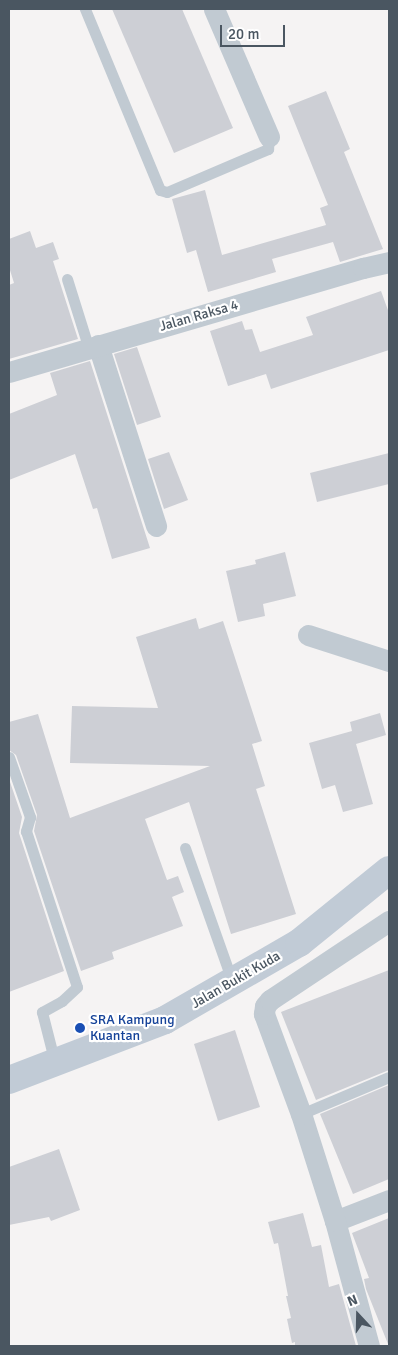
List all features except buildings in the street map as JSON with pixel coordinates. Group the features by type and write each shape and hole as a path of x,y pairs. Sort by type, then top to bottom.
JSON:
{"street":[{"path":"214,9 269,137"},
{"name":"Jalan Raksa 4","path":"9,370 389,262"},
{"path":"93,347 156,526"},
{"path":"308,635 389,662"},
{"name":"Jalan Bukit Kuda","path":"9,1080 165,1020 299,943 389,870"},
{"path":"369,1346 335,1220 301,1114 264,1014 265,1006 278,995 389,921"},
{"path":"335,1220 389,1200"}],"lane":[{"path":"85,9 160,190 167,192 268,149 269,137"},
{"path":"67,279 93,347"},
{"path":"9,757 30,817 26,831 77,987 62,1001 42,1012 55,1063"},
{"path":"185,848 233,982"},
{"path":"301,1114 389,1076"}],"place":[{"name":"SRA Kampung Kuantan","path":"80,1028"}]}
